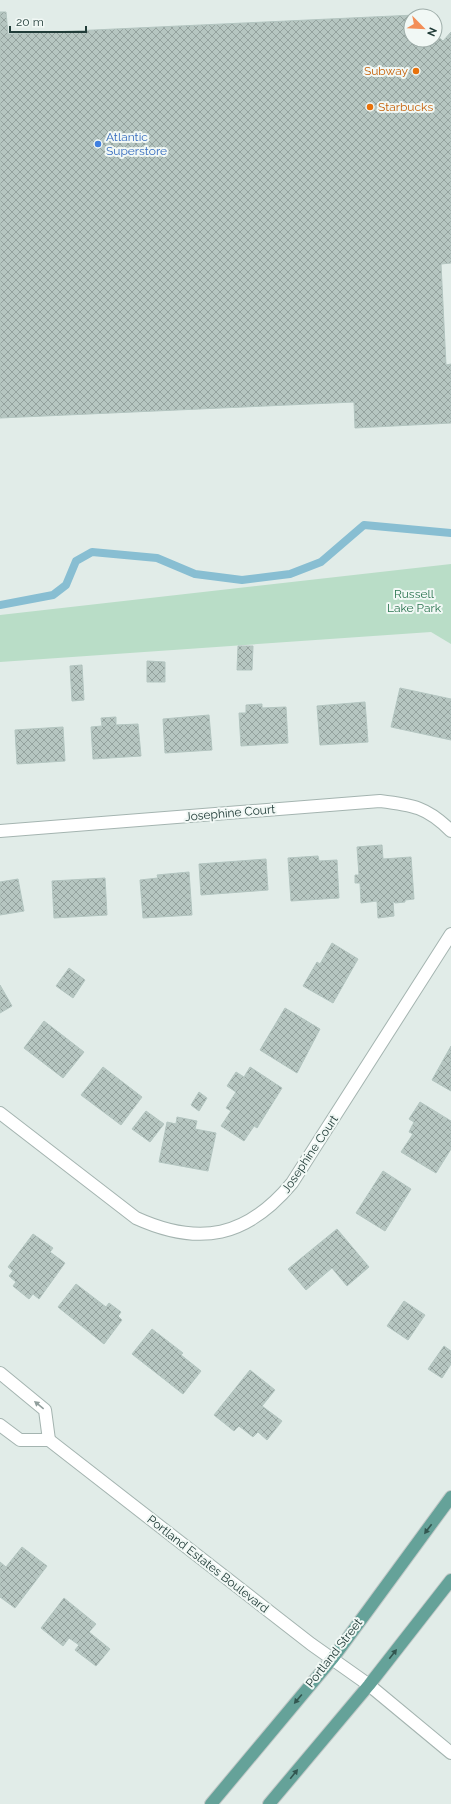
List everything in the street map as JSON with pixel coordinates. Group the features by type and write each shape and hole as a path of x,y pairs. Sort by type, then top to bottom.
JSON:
{"main road":[{"name":"Portland Street","path":"211,1804 333,1658 451,1497"},
{"path":"269,1804 321,1740 369,1685 451,1580"}],"street":[{"name":"Josephine Court","path":"0,831 380,801 410,804 427,811 441,821 451,831"},
{"name":"Josephine Court","path":"0,1113 136,1218 158,1228 182,1233 206,1234 230,1229 253,1220 268,1210 292,1183 451,934"},
{"path":"0,1373 46,1410 49,1440 20,1440 0,1425"},
{"name":"Portland Estates Boulevard","path":"49,1440 369,1685 451,1753"}],"green space":[{"name":"Russell Lake Park","path":"451,564 451,644 431,632 0,662 0,615"}],"building":[{"path":"0,12 6,12 8,34 403,16 403,48 443,48 443,41 451,32 451,263 441,264 446,365 451,364 451,423 355,428 354,402 0,418"},
{"path":"238,646 253,646 252,670 237,670"},
{"path":"147,661 165,662 165,682 147,682"},
{"path":"82,665 84,700 72,701 70,666"},
{"path":"400,688 451,699 451,740 391,727"},
{"path":"365,702 368,742 320,745 317,706"},
{"path":"262,704 262,708 286,707 288,743 241,746 239,713 246,713 246,705"},
{"path":"209,715 212,750 165,753 163,719"},
{"path":"116,717 116,725 138,724 141,756 93,759 91,727 102,726 101,718"},
{"path":"63,727 65,761 17,764 15,730"},
{"path":"382,845 383,859 411,857 414,899 395,903 393,901 394,916 378,918 377,901 361,903 360,883 355,883 355,875 359,875 357,847"},
{"path":"318,856 319,861 337,860 339,898 291,901 288,858"},
{"path":"266,859 268,890 201,895 199,864"},
{"path":"189,872 192,915 143,918 140,880 158,878 157,875"},
{"path":"105,878 107,915 54,918 52,881"},
{"path":"18,879 24,911 0,915 0,882"},
{"path":"332,943 358,959 333,1003 303,986 317,962 320,964"},
{"path":"69,968 85,980 73,998 56,986"},
{"path":"0,985 12,1006 0,1013"},
{"path":"285,1008 320,1029 297,1073 260,1050"},
{"path":"44,1021 84,1052 63,1078 24,1048"},
{"path":"451,1046 451,1091 432,1080"},
{"path":"103,1067 142,1097 121,1125 81,1095"},
{"path":"250,1067 282,1088 257,1128 254,1126 244,1141 221,1126 231,1111 226,1108 236,1092 227,1086 236,1072 244,1077"},
{"path":"199,1092 207,1098 199,1111 191,1105"},
{"path":"420,1102 451,1121 451,1149 436,1173 401,1152 413,1134 409,1132 414,1122 409,1119"},
{"path":"146,1111 164,1124 150,1142 132,1129"},
{"path":"177,1117 197,1121 195,1129 216,1133 208,1171 159,1162 167,1122 176,1124"},
{"path":"383,1171 411,1189 385,1231 356,1213"},
{"path":"337,1229 369,1267 347,1286 332,1268 306,1290 288,1269"},
{"path":"33,1234 53,1248 50,1252 65,1263 39,1299 33,1294 29,1299 13,1286 16,1282 9,1276 13,1271 8,1267"},
{"path":"76,1284 106,1307 109,1303 121,1312 118,1316 122,1320 104,1344 58,1307"},
{"path":"404,1301 425,1315 408,1340 387,1326"},
{"path":"152,1329 183,1353 181,1355 201,1371 183,1394 132,1354"},
{"path":"444,1346 451,1351 451,1364 442,1378 428,1369"},
{"path":"250,1370 275,1390 262,1406 282,1421 267,1440 258,1432 253,1437 239,1426 234,1431 214,1415"},
{"path":"22,1547 47,1566 15,1608 0,1597 0,1562 6,1567"},
{"path":"64,1598 96,1624 89,1632 110,1649 96,1666 75,1650 79,1645 69,1638 63,1646 41,1628"}],"waterway":[{"path":"0,605 53,595 66,585 76,561 92,552 157,558 195,574 242,580 290,574 321,562 364,525 451,533"}],"place":[{"name":"Subway","path":"416,71"},
{"name":"Starbucks","path":"370,107"},
{"name":"Atlantic Superstore","path":"98,144"}]}
